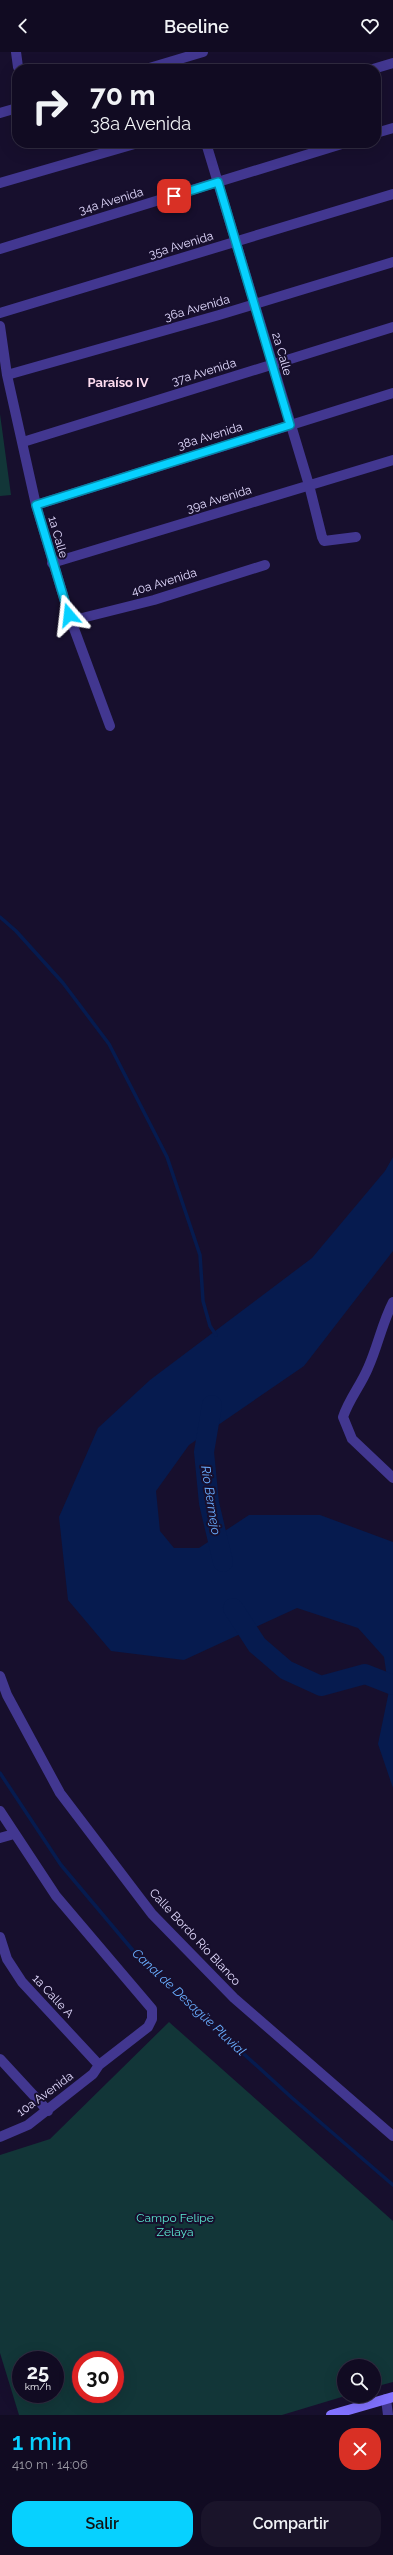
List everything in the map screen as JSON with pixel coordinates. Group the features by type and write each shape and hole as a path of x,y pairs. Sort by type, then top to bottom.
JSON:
{"street":[{"path":"16,52 18,64"},
{"path":"158,64 180,55 203,52"},
{"path":"381,67 393,63"},
{"path":"0,113 12,109"},
{"path":"381,132 393,128"},
{"path":"0,183 121,148"},
{"name":"2a Calle","path":"208,148 237,242 272,365 309,485 324,541 356,537"},
{"name":"34a Avenida","path":"0,249 329,148"},
{"name":"35a Avenida","path":"0,314 393,194"},
{"name":"36a Avenida","path":"7,375 255,305 393,262"},
{"name":"1a Calle","path":"0,326 7,375 36,505 52,563 69,615 110,726"},
{"name":"37a Avenida","path":"23,442 393,327"},
{"name":"38a Avenida","path":"36,505 393,393"},
{"name":"39a Avenida","path":"52,563 393,460"},
{"name":"40a Avenida","path":"69,615 82,618 140,603 265,564"},
{"path":"393,1302 385,1317 376,1351 364,1379 347,1406 343,1417 352,1439 393,1478"},
{"name":"Calle Bordo Río Blanco","path":"0,1676 7,1695 60,1793 152,1914 234,1998 393,2136"},
{"path":"0,1811 14,1834 0,1838"},
{"name":"10a Avenida","path":"0,2136 28,2125 48,2111 93,2074 100,2065 148,2027 152,2019 152,2009 56,1896 14,1834"},
{"name":"1a Calle A","path":"0,1937 7,1960 22,1982 100,2065"},
{"path":"0,2059 48,2111"},
{"path":"331,2415 390,2398 388,2415"}],"green space":[{"path":"0,414 11,495 0,496"},
{"name":"Campo Felipe Zelaya","path":"169,2022 393,2221 393,2382 381,2385 381,2359 337,2359 337,2398 282,2415 19,2415 15,2403 64,2403 64,2351 12,2351 12,2392 0,2353 0,2155 50,2139"}],"water":[{"path":"393,1157 393,1251 304,1366 189,1445 156,1491 160,1531 174,1548 199,1548 249,1515 320,1515 393,1542 393,1788 378,1744 389,1691 384,1657 358,1628 297,1608 184,1660 111,1651 68,1600 59,1517 98,1428 150,1380 312,1258 385,1171"}],"waterway":[{"path":"0,917 16,931 63,983 109,1044 167,1157 200,1255 203,1301 210,1326 216,1335"},
{"name":"Río Bermejo","path":"212,1405 204,1452 209,1503 223,1562"},
{"name":"Río Bermejo","path":"233,1608 257,1645 286,1670 321,1686 365,1674 393,1685"},
{"name":"Canal de Desagüe Pluvial","path":"0,1773 61,1865 141,1960 291,2097 393,2185"}],"district":[{"name":"Paraíso IV","path":"118,382"}],"route":[{"path":"69,615 36,505 290,425 218,182 174,196"}]}
